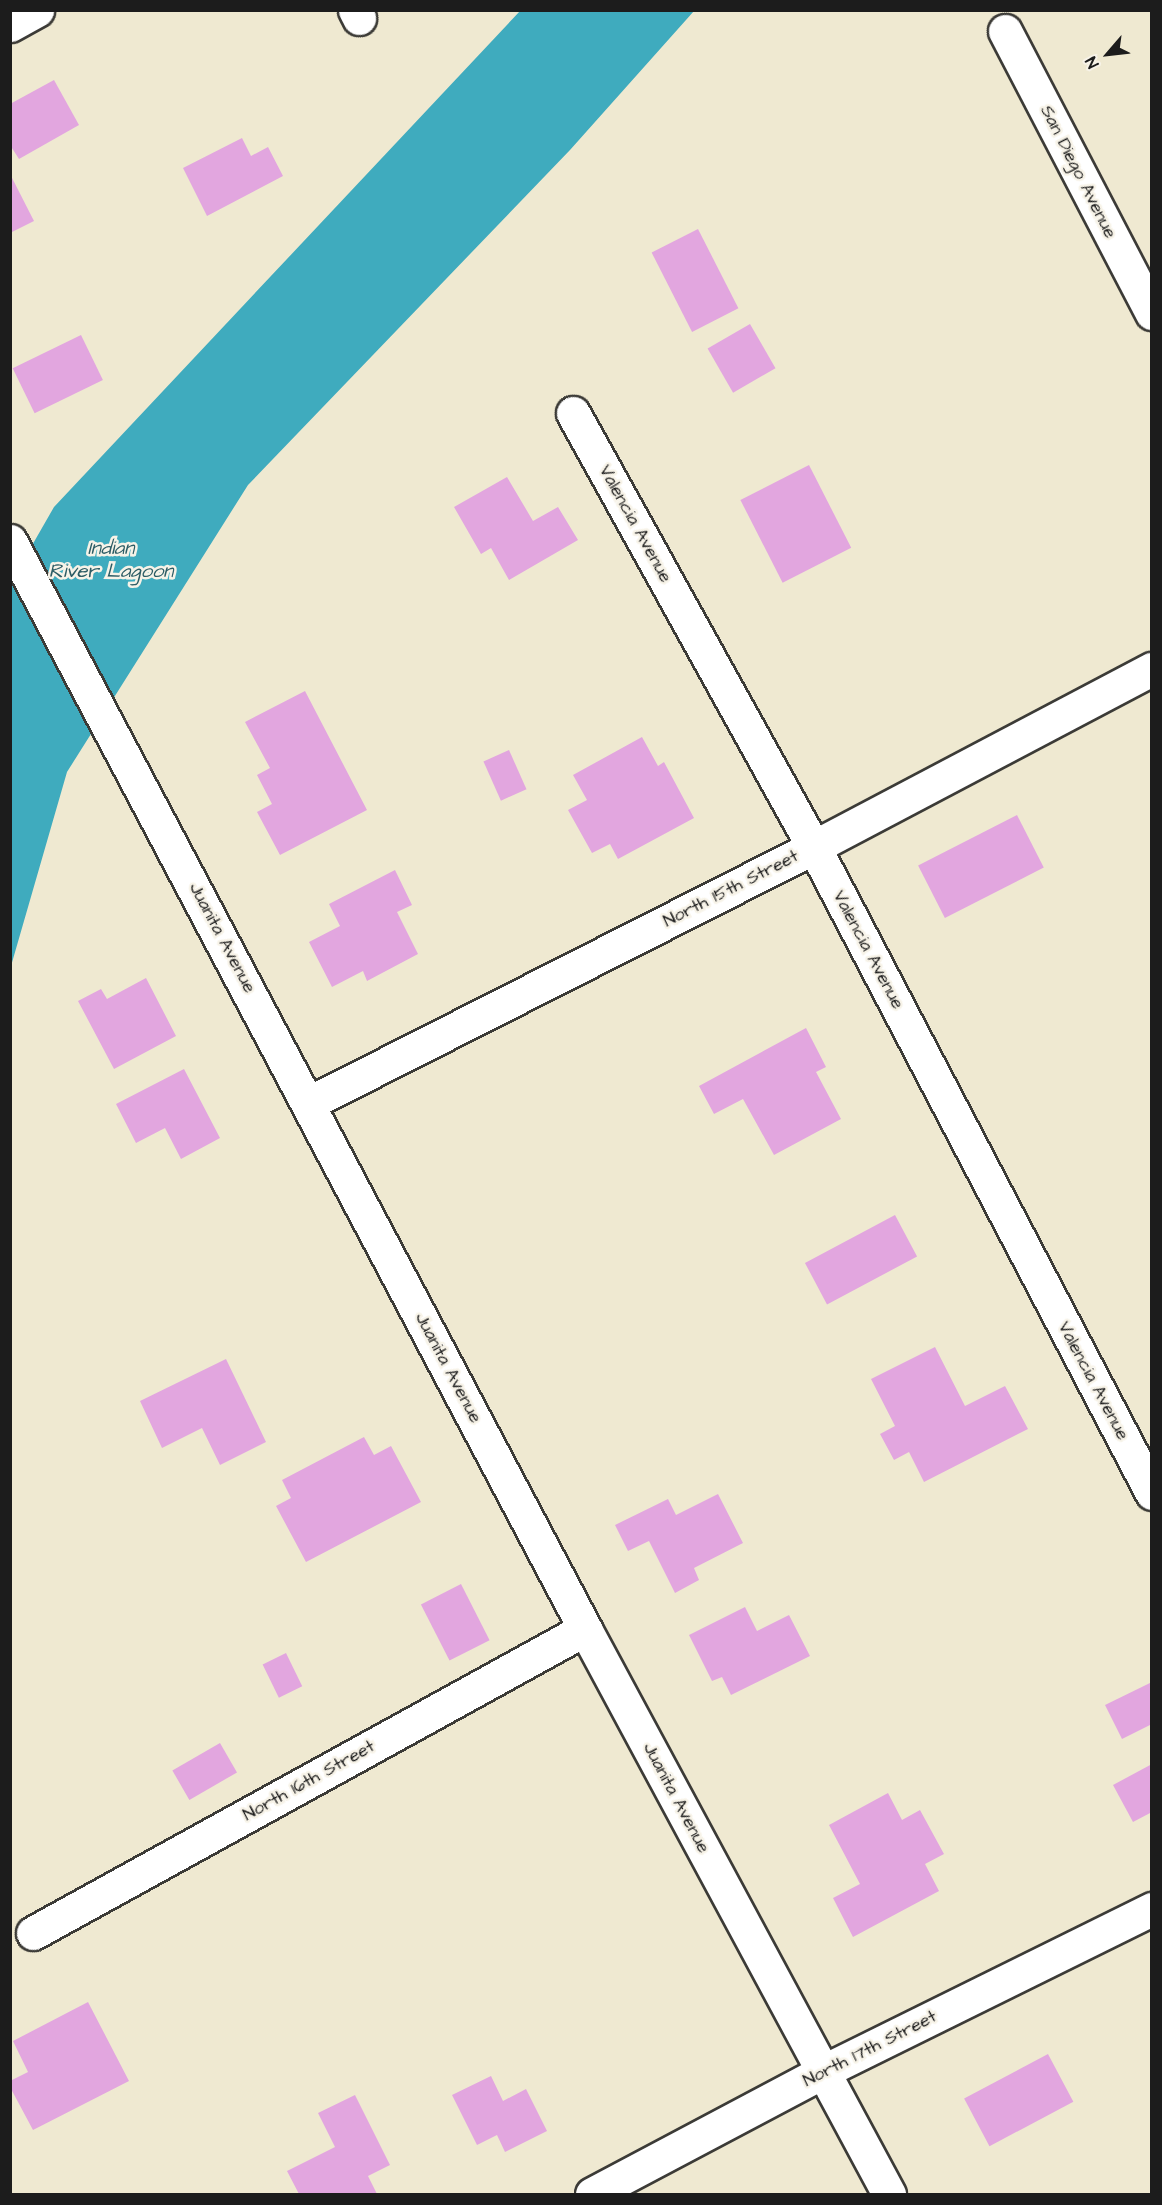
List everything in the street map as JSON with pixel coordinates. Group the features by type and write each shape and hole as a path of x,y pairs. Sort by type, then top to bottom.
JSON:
{"street":[{"path":"10,25 37,10"},
{"name":"San Diego Avenue","path":"1005,31 1152,313"},
{"name":"Valencia Avenue","path":"573,413 814,847 1152,1493"},
{"name":"Juanita Avenue","path":"10,541 130,761 585,1629 889,2194"},
{"name":"North 15th Street","path":"309,1103 814,847 1152,669"},
{"name":"North 16th Street","path":"33,1933 585,1629"},
{"name":"North 17th Street","path":"592,2194 824,2071 1152,1909"}],"water":[{"name":"Indian River Lagoon","path":"520,11 694,11 570,150 248,485 67,772 11,966 11,582 54,507"}],"building":[{"path":"54,80 79,125 19,159 10,145 10,104"},
{"path":"242,138 251,156 268,147 283,176 207,216 183,168"},
{"path":"10,174 34,221 10,233"},
{"path":"698,229 738,308 692,332 652,253"},
{"path":"750,324 776,368 733,393 708,348"},
{"path":"81,335 103,380 35,413 13,368"},
{"path":"809,465 851,548 783,583 740,500"},
{"path":"507,477 533,521 558,507 578,540 509,580 491,548 481,554 454,507"},
{"path":"305,691 367,810 280,855 257,812 272,804 257,775 270,768 245,722"},
{"path":"642,737 658,766 664,762 694,818 618,859 610,844 592,853 568,810 587,800 573,775"},
{"path":"509,750 526,789 501,801 483,761"},
{"path":"1017,815 1044,868 945,918 918,865"},
{"path":"395,870 412,905 397,912 418,954 367,981 363,971 332,987 309,942 340,926 329,904"},
{"path":"146,978 176,1036 114,1069 78,1001 101,989 107,999"},
{"path":"806,1028 826,1067 816,1072 841,1119 774,1155 743,1099 714,1114 699,1086"},
{"path":"184,1069 220,1138 181,1159 165,1128 136,1143 116,1104"},
{"path":"895,1215 917,1256 827,1304 805,1263"},
{"path":"935,1347 965,1406 1005,1386 1028,1429 924,1482 909,1452 894,1460 880,1434 895,1426 871,1379"},
{"path":"226,1359 266,1442 220,1465 202,1428 162,1448 140,1401"},
{"path":"364,1437 374,1455 391,1446 421,1502 306,1562 276,1506 291,1498 282,1480"},
{"path":"718,1494 743,1543 694,1568 699,1580 675,1593 649,1541 628,1551 615,1525 668,1499 676,1515"},
{"path":"461,1584 490,1640 450,1661 421,1604"},
{"path":"745,1607 757,1631 789,1615 810,1656 731,1695 722,1677 712,1681 689,1635"},
{"path":"286,1653 302,1686 279,1698 263,1664"},
{"path":"1152,1682 1152,1724 1122,1739 1105,1705"},
{"path":"220,1743 237,1772 189,1800 172,1770"},
{"path":"1152,1764 1152,1812 1133,1822 1113,1785"},
{"path":"888,1793 902,1820 920,1810 944,1854 925,1864 939,1891 853,1937 833,1898 860,1884 829,1825"},
{"path":"88,2002 129,2081 33,2130 10,2087 10,2081 28,2072 13,2041"},
{"path":"1048,2054 1073,2102 989,2146 964,2099"},
{"path":"491,2076 503,2101 526,2089 547,2131 505,2152 497,2135 477,2145 452,2095"},
{"path":"355,2095 390,2165 368,2176 377,2194 299,2194 287,2171 335,2147 318,2113"}]}
